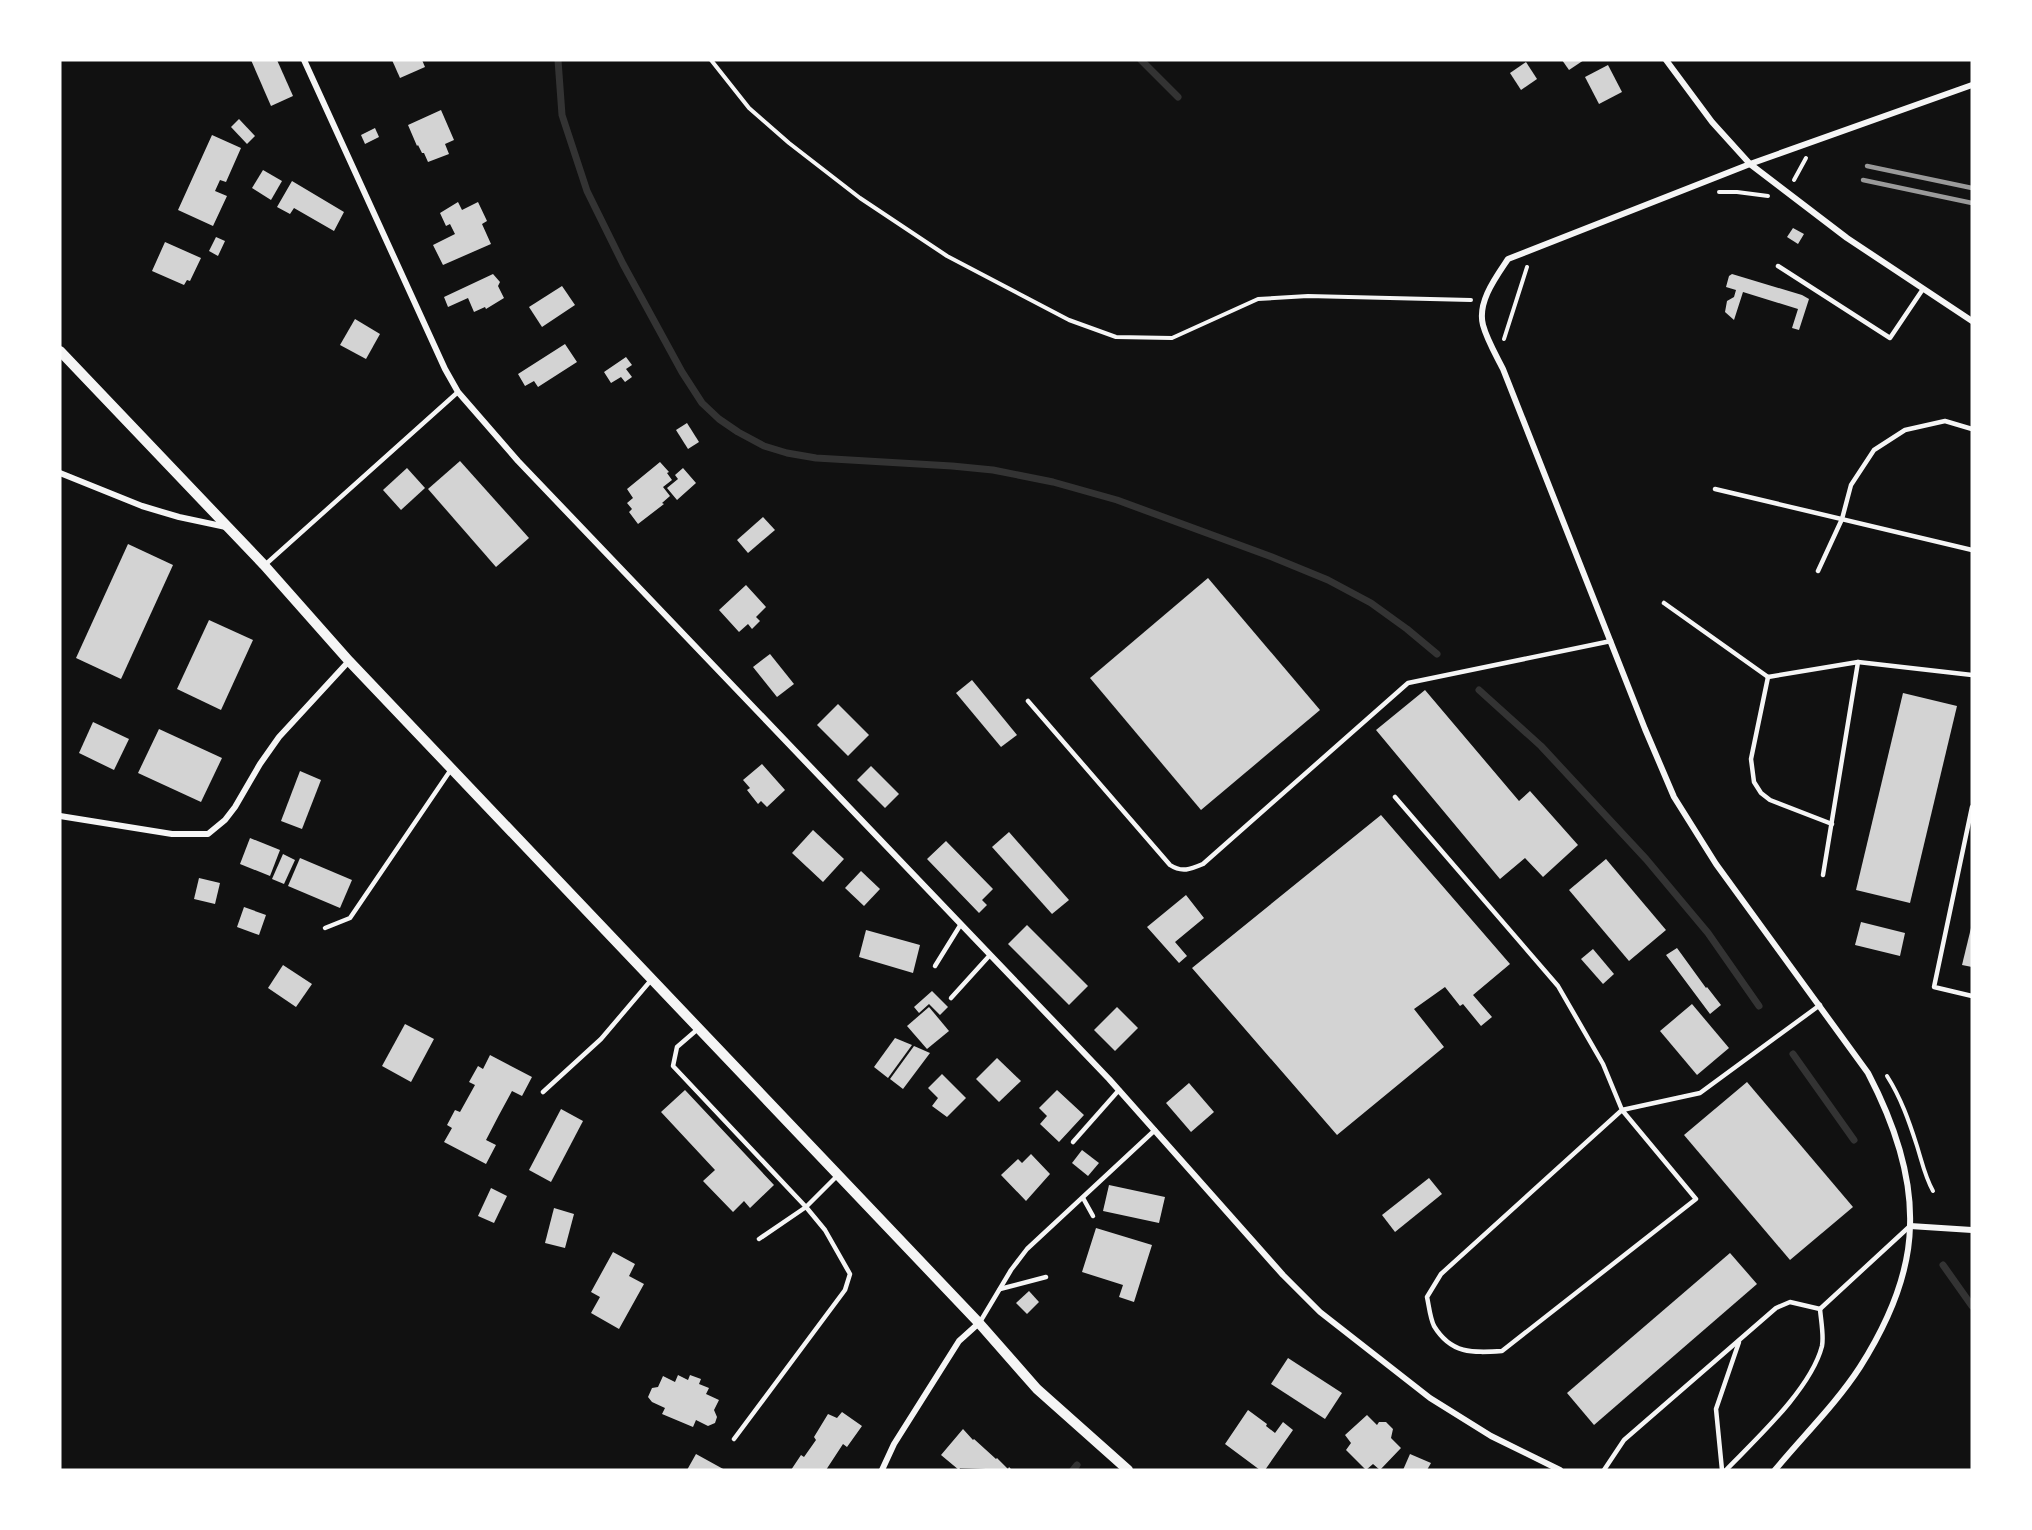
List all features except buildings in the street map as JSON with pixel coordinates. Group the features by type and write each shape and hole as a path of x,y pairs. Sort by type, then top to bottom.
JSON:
{"street":[{"path":"304,60 436,351 458,392 518,461 1119,1090 1283,1275 1320,1312 1430,1398 1491,1436 1560,1470"},
{"path":"1666,60 1712,122 1750,164 1847,238 1972,321"},
{"path":"1775,1470 1845,1388 1875,1343 1887,1319 1904,1268 1911,1226 1901,1154 1881,1099 1868,1073 1716,864 1674,797 1503,369 1482,324 1485,300 1496,276 1508,260 1750,164 1972,85"},
{"path":"60,351 264,565 349,661 979,1323 1037,1389 1128,1470"},
{"path":"60,472 142,506 226,527"},
{"path":"60,816 172,834 208,834 230,814 279,737 349,661"},
{"path":"1911,1226 1972,1230"},
{"path":"882,1470 894,1444 959,1341 979,1323"}],"lane":[{"path":"1778,266 1890,338 1923,289"},
{"path":"264,565 458,392"},
{"path":"1818,572 1842,519 1851,485 1874,450 1905,430 1946,421 1972,429"},
{"path":"1715,489 1972,550"},
{"path":"1664,603 1768,677 1858,662 1972,675"},
{"path":"1028,701 1170,865 1187,871 1203,864 1408,683 1611,641"},
{"path":"1823,875 1858,662"},
{"path":"1768,677 1751,759 1754,782 1770,801 1832,824"},
{"path":"325,928 350,918 452,768"},
{"path":"1395,797 1558,986 1603,1064 1622,1110 1696,1199 1502,1350 1474,1353 1452,1347 1433,1325 1427,1297 1441,1274 1622,1110 1700,1093 1820,1005"},
{"path":"1972,807 1934,987 1972,996"},
{"path":"935,966 961,924"},
{"path":"951,998 990,955"},
{"path":"543,1092 601,1039 652,979"},
{"path":"699,1028 677,1047 673,1066 807,1207 825,1230 850,1274 845,1290 734,1439"},
{"path":"1073,1142 1119,1090"},
{"path":"979,1323 1011,1270 1027,1249 1155,1130"},
{"path":"759,1239 807,1207 838,1174"},
{"path":"1083,1198 1093,1216"},
{"path":"1820,1310 1911,1226"},
{"path":"1000,1289 1046,1276"},
{"path":"1604,1470 1624,1440 1776,1308 1790,1302 1820,1310"},
{"path":"1724,1470 1768,1426 1808,1377 1822,1345 1820,1310"},
{"path":"1724,1470 1716,1409 1739,1341"}],"path":[{"path":"711,60 749,108 789,143 860,198 957,261 1068,320 1116,337 1172,338 1258,299 1308,296 1485,300"},
{"path":"1717,192 1768,196 1777,202 1799,173 1804,159 1815,155"},
{"path":"1507,349 1503,338 1529,261"},
{"path":"1885,1072 1899,1096 1920,1154 1925,1178 1933,1191"}],"waterway":[{"path":"558,60 562,115 587,191 623,264 682,372 702,403 738,432 764,446 787,453 816,458 993,470 1053,482 1117,500 1328,580 1371,603 1437,654"},
{"path":"1141,60 1178,97"},
{"path":"1479,690 1541,746 1646,859 1708,933 1759,1006"},
{"path":"1793,1054 1854,1140"},
{"path":"1943,1265 1972,1306"},
{"path":"1073,1470 1077,1465"}],"railway":[{"path":"1867,166 1972,188"},
{"path":"1863,180 1972,203"}]}
